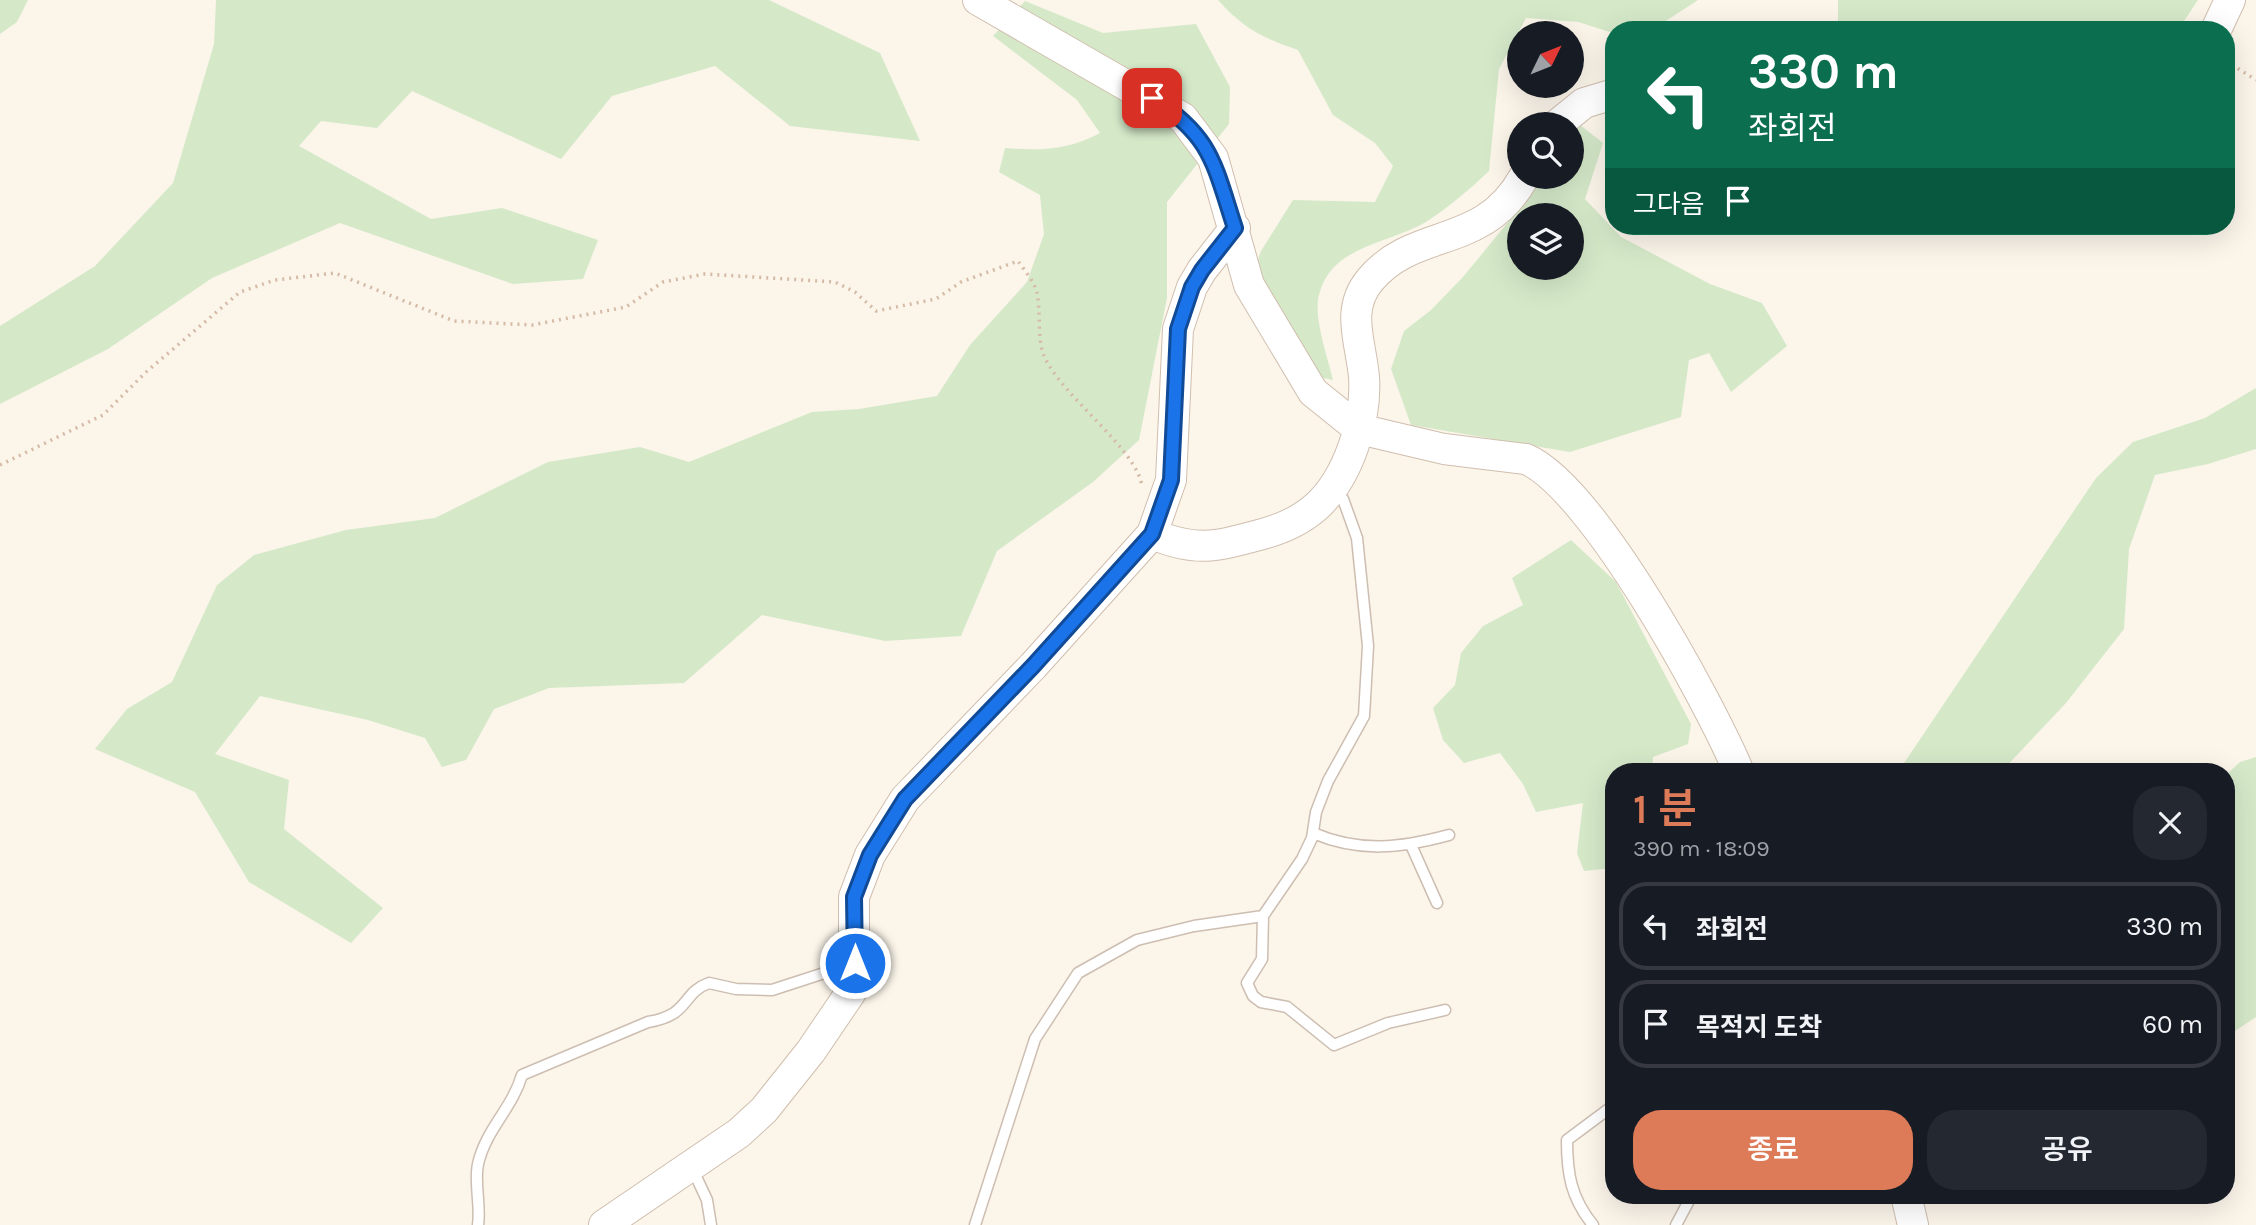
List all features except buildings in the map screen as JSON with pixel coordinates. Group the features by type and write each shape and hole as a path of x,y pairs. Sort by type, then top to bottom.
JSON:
{"street":[{"path":"978,0 1183,118 1213,158 1249,285 1313,392 1360,429 1444,449 1526,458 1538,464 1589,518 1662,624 1721,730 1734,763"},
{"path":"2220,21 2230,0"},
{"path":"1573,112 1584,103 1605,97"},
{"path":"1152,534 1181,546 1195,548 1271,532 1300,519 1331,489 1360,429 1364,379 1355,308 1363,291 1388,263 1407,251 1467,231 1504,206 1516,189"},
{"path":"604,1225 739,1133 764,1110 811,1051 851,992 855,963 854,897 870,855 905,799 1033,666 1152,534 1171,480 1178,329 1192,287 1235,228"},
{"path":"1908,1204 1913,1225"}],"lane":[{"path":"1331,489 1343,499 1357,538 1368,646 1367,699 1356,735 1328,781 1316,813 1313,833 1302,859 1263,916 1262,959 1247,983 1261,1002 1287,1007 1334,1045 1388,1023 1445,1010"},
{"path":"1313,833 1357,847 1411,845 1449,835"},
{"path":"1411,845 1437,903"},
{"path":"975,1225 1035,1039 1078,974 1137,940 1194,926 1263,916"},
{"path":"478,1225 477,1166 498,1119 516,1097 522,1075 648,1022 668,1018 684,1006 694,992 709,983 736,989 772,990 855,963"},
{"path":"1593,1225 1580,1209 1570,1189 1567,1140 1605,1112"},
{"path":"691,1166 707,1200 711,1225"},
{"path":"1676,1225 1687,1204"}],"path":[{"path":"2235,67 2256,80"},
{"path":"0,466 103,415 145,373 240,292 275,280 335,273 454,321 532,325 626,307 663,282 705,274 835,282 855,292 876,311 936,299 961,282 1018,261 1037,290 1044,356 1076,400 1133,462 1142,480 1143,500"}],"green space":[{"path":"0,0 28,0 17,22 0,34"},
{"path":"216,0 769,0 880,53 920,141 790,126 715,66 612,96 561,159 412,91 377,128 321,121 299,146 431,219 502,208 598,240 583,279 513,284 340,223 212,278 108,349 0,404 0,326 95,266 173,183 214,44"},
{"path":"1218,0 1698,0 1666,21 1605,21 1605,30 1584,24 1584,21 1526,18 1524,21 1507,21 1507,54 1499,69 1489,171 1459,198 1426,222 1348,256 1326,278 1319,295 1318,315 1333,380 1318,377 1255,268 1261,251 1293,200 1375,202 1393,166 1375,143 1333,115 1298,50 1255,31"},
{"path":"1838,0 2198,0 2184,21 1838,21"},
{"path":"1025,1 1103,33 1196,24 1230,87 1229,124 1167,202 1167,298 1139,440 1093,482 997,551 961,636 885,641 762,615 684,683 549,688 494,709 466,760 442,767 425,738 368,720 260,696 215,754 289,780 284,829 383,908 351,943 249,882 195,792 95,749 127,709 172,682 217,585 254,555 346,530 435,518 548,462 640,447 689,462 812,412 859,409 937,396 970,345 1027,282 1044,234 1040,195 999,172 1005,148 1054,148 1077,143 1100,133 1077,100 993,36"},
{"path":"1584,128 1603,143 1585,199 1605,220 1605,235 1619,235 1710,284 1762,303 1787,346 1731,392 1709,353 1689,360 1681,417 1570,452 1411,425 1391,369 1404,331 1431,310 1463,277 1507,223 1507,280 1584,280 1584,203 1524,203 1535,189 1584,189"},
{"path":"2256,388 2256,449 2208,464 2155,475 2129,549 2124,629 2066,703 2009,763 1904,763 2096,478 2133,442 2205,418"},
{"path":"1571,540 1616,582 1691,724 1688,744 1653,757 1653,763 1605,763 1605,869 1584,871 1577,853 1583,803 1536,812 1523,784 1500,753 1464,763 1443,740 1433,708 1455,685 1461,653 1483,626 1523,605 1512,578"},
{"path":"2256,757 2256,1017 2235,1031 2235,767 2240,762"}],"route":[{"path":"855,963 854,897 870,855 905,799 1033,666 1152,534 1159,506 1171,480 1174,444 1173,380 1178,329 1192,287 1235,228 1213,158 1204,143 1183,118 1152,98"}]}
